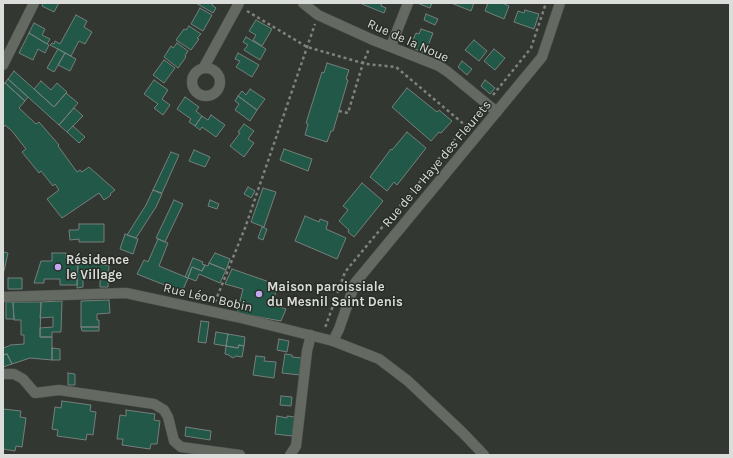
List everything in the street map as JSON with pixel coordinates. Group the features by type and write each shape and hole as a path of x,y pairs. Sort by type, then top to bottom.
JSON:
{"street":[{"path":"3,65 34,3"},
{"name":"Rue de la Noue","path":"303,3 318,15 373,40 439,66 497,112"},
{"path":"390,46 408,3"},
{"path":"204,67 238,4"},
{"name":"Rue de la Haye des Fleurets","path":"333,341 339,330 355,283 542,57 556,4"},
{"name":"Rue Léon Bobin","path":"3,297 126,293 333,341 379,359 408,381 484,455"},
{"path":"290,455 296,446 307,351 311,335"},
{"path":"3,374 14,374 23,379 35,393 59,390 154,404 164,410 168,417 174,441 181,447 240,455"}],"path":[{"path":"322,338 345,272 532,48 546,3"},
{"path":"238,4 307,47 363,63 396,67 466,126"},
{"path":"212,312 245,228 318,15"},
{"path":"339,111 348,113 363,63 373,40"}],"building":[{"path":"43,3 59,3 54,12 42,6"},
{"path":"196,3 213,3 212,5 216,8 213,13"},
{"path":"382,3 381,6 386,8 384,13 362,4"},
{"path":"417,3 432,3 430,8"},
{"path":"451,3 474,3 471,11"},
{"path":"488,3 502,3 509,6 504,19 485,11"},
{"path":"200,8 212,15 203,31 191,24"},
{"path":"525,10 539,14 534,29 514,22 518,11 524,13"},
{"path":"426,14 438,19 435,25 424,20"},
{"path":"76,15 87,21 84,27 92,32 85,44 79,41 71,56 50,45 52,43 54,44 55,41 60,44"},
{"path":"256,20 272,29 262,46 253,40 256,35 249,31"},
{"path":"34,23 45,29 42,35 50,39 47,44 29,33"},
{"path":"189,26 201,34 197,38 199,39 191,50 176,40 184,29 186,30"},
{"path":"421,29 433,33 425,53 410,47 416,33 419,34"},
{"path":"29,33 49,45 45,53 38,49 33,60 19,53"},
{"path":"246,37 266,49 260,60 244,50 248,45 243,42"},
{"path":"474,40 487,51 479,61 465,50"},
{"path":"177,43 188,51 185,56 186,57 178,68 164,57 171,46 173,48"},
{"path":"58,49 65,53 54,72 47,68"},
{"path":"494,49 505,58 495,70 484,61"},
{"path":"65,53 76,59 70,71 58,65"},
{"path":"238,53 259,65 252,77 236,67 240,61 235,59"},
{"path":"164,60 175,68 164,83 153,75"},
{"path":"462,61 472,69 467,75 458,67"},
{"path":"327,63 349,70 346,79 348,80 333,131 331,131 327,142 305,135 308,124 306,123 322,72 324,73"},
{"path":"14,71 54,107 66,93 78,103 59,125 8,79"},
{"path":"8,79 28,97 25,101 5,83"},
{"path":"154,80 168,90 162,99 170,105 163,115 154,108 158,104 144,94"},
{"path":"485,80 495,88 490,94 481,86"},
{"path":"41,81 51,90 57,83 67,92 54,107 34,89"},
{"path":"5,83 25,101 19,108 36,124 39,122 59,145 58,146 77,172 80,170 82,172 89,167 115,190 110,194 111,195 104,200 99,193 62,218 47,199 59,190 55,184 53,186 41,171 39,173 22,152 26,149 12,131 5,125 3,128 3,85"},
{"path":"407,88 437,112 439,110 452,121 431,141 392,107"},
{"path":"250,89 265,99 257,110 238,96 242,91 246,95"},
{"path":"238,96 257,110 250,121 235,110 239,104 235,101"},
{"path":"185,97 199,107 196,111 202,116 195,126 189,122 191,119 177,109"},
{"path":"74,108 83,116 67,132 59,125"},
{"path":"211,115 225,125 216,137 202,127 200,130 195,126 202,116 208,120"},
{"path":"244,124 254,131 248,139 254,143 244,157 230,146 240,133 238,132"},
{"path":"73,126 85,137 79,143 67,132"},
{"path":"407,132 426,148 397,185 394,182 387,191 370,177 391,149 392,150"},
{"path":"284,149 312,159 308,171 280,160"},
{"path":"194,150 210,157 205,167 189,161"},
{"path":"171,152 179,155 162,193 153,190"},
{"path":"362,183 383,201 354,237 339,221 348,210 343,206"},
{"path":"248,187 255,191 251,198 244,194"},
{"path":"263,188 276,192 264,227 251,222"},
{"path":"153,190 162,194 156,207 136,238 127,235 146,205"},
{"path":"174,200 183,204 165,242 156,238"},
{"path":"210,200 219,204 217,209 208,206"},
{"path":"305,216 319,222 320,219 328,222 326,229 346,238 337,259 295,241"},
{"name":"Résidence le Village","path":"79,224 104,224 104,242 79,242 79,239 70,240 69,230 79,229"},
{"path":"262,227 267,229 263,240 258,238"},
{"path":"125,234 138,239 133,254 120,249"},
{"path":"158,239 168,243 159,266 188,278 182,292 137,274 144,260 148,262"},
{"path":"3,252 8,253 4,271 3,271"},
{"name":"Résidence le Village","path":"52,253 66,253 66,258 78,258 77,285 60,285 60,279 44,279 44,283 34,283 41,261 52,261"},
{"path":"215,253 230,259 226,270 209,263"},
{"path":"193,258 203,262 202,264 205,265 202,271 192,267 188,278 185,277"},
{"path":"78,261 102,262 102,265 109,265 108,287 100,287 100,278 83,278 83,287 77,288"},
{"path":"209,263 226,270 220,283 199,274 196,281 188,278 192,267 202,271 205,265 208,266"},
{"name":"Maison paroissiale du Mesnil Saint Denis","path":"232,269 278,285 272,304 286,309 281,321 237,313 243,289 225,284"},
{"path":"8,278 22,278 22,289 8,289"},
{"path":"109,300 110,313 97,314 99,327 81,327 81,301"},
{"path":"62,301 61,332 52,332 52,337 40,337 40,328 53,327 53,317 40,318 41,302"},
{"path":"6,302 13,302 14,319 6,319"},
{"path":"13,302 41,302 40,337 52,337 52,360 30,358 12,364 7,354 3,355 3,348 10,345 24,344 24,335 21,335 21,320 14,320"},
{"path":"201,321 209,322 206,343 198,342"},
{"path":"81,327 99,327 99,331 82,331"},
{"path":"216,332 228,334 226,346 214,344"},
{"path":"228,334 245,337 244,346 239,345 238,348 226,346"},
{"path":"279,339 289,341 287,352 277,350"},
{"path":"239,345 244,346 242,357 236,356 233,358 225,354 226,346 238,348"},
{"path":"52,348 60,349 60,360 52,360"},
{"path":"7,354 12,364 3,367 3,355"},
{"path":"285,354 292,355 292,357 302,358 300,375 282,373"},
{"path":"256,356 265,357 264,361 276,362 274,378 253,375"},
{"path":"68,373 75,374 75,385 68,385"},
{"path":"281,396 292,397 291,406 280,405"},
{"path":"62,401 91,405 90,411 96,412 93,435 87,434 86,440 57,436 58,430 52,429 55,407 61,408"},
{"path":"3,409 21,411 20,417 26,418 22,447 16,446 15,451 3,449"},
{"path":"126,410 155,414 154,420 160,421 157,444 151,444 150,449 122,445 123,439 117,439 120,415 126,416"},
{"path":"277,416 287,418 287,416 295,417 292,436 275,434"},
{"path":"186,427 211,431 210,440 185,436"}],"place":[{"name":"Résidence le Village","path":"58,267"},
{"name":"Maison paroissiale du Mesnil Saint Denis","path":"259,294"}]}
